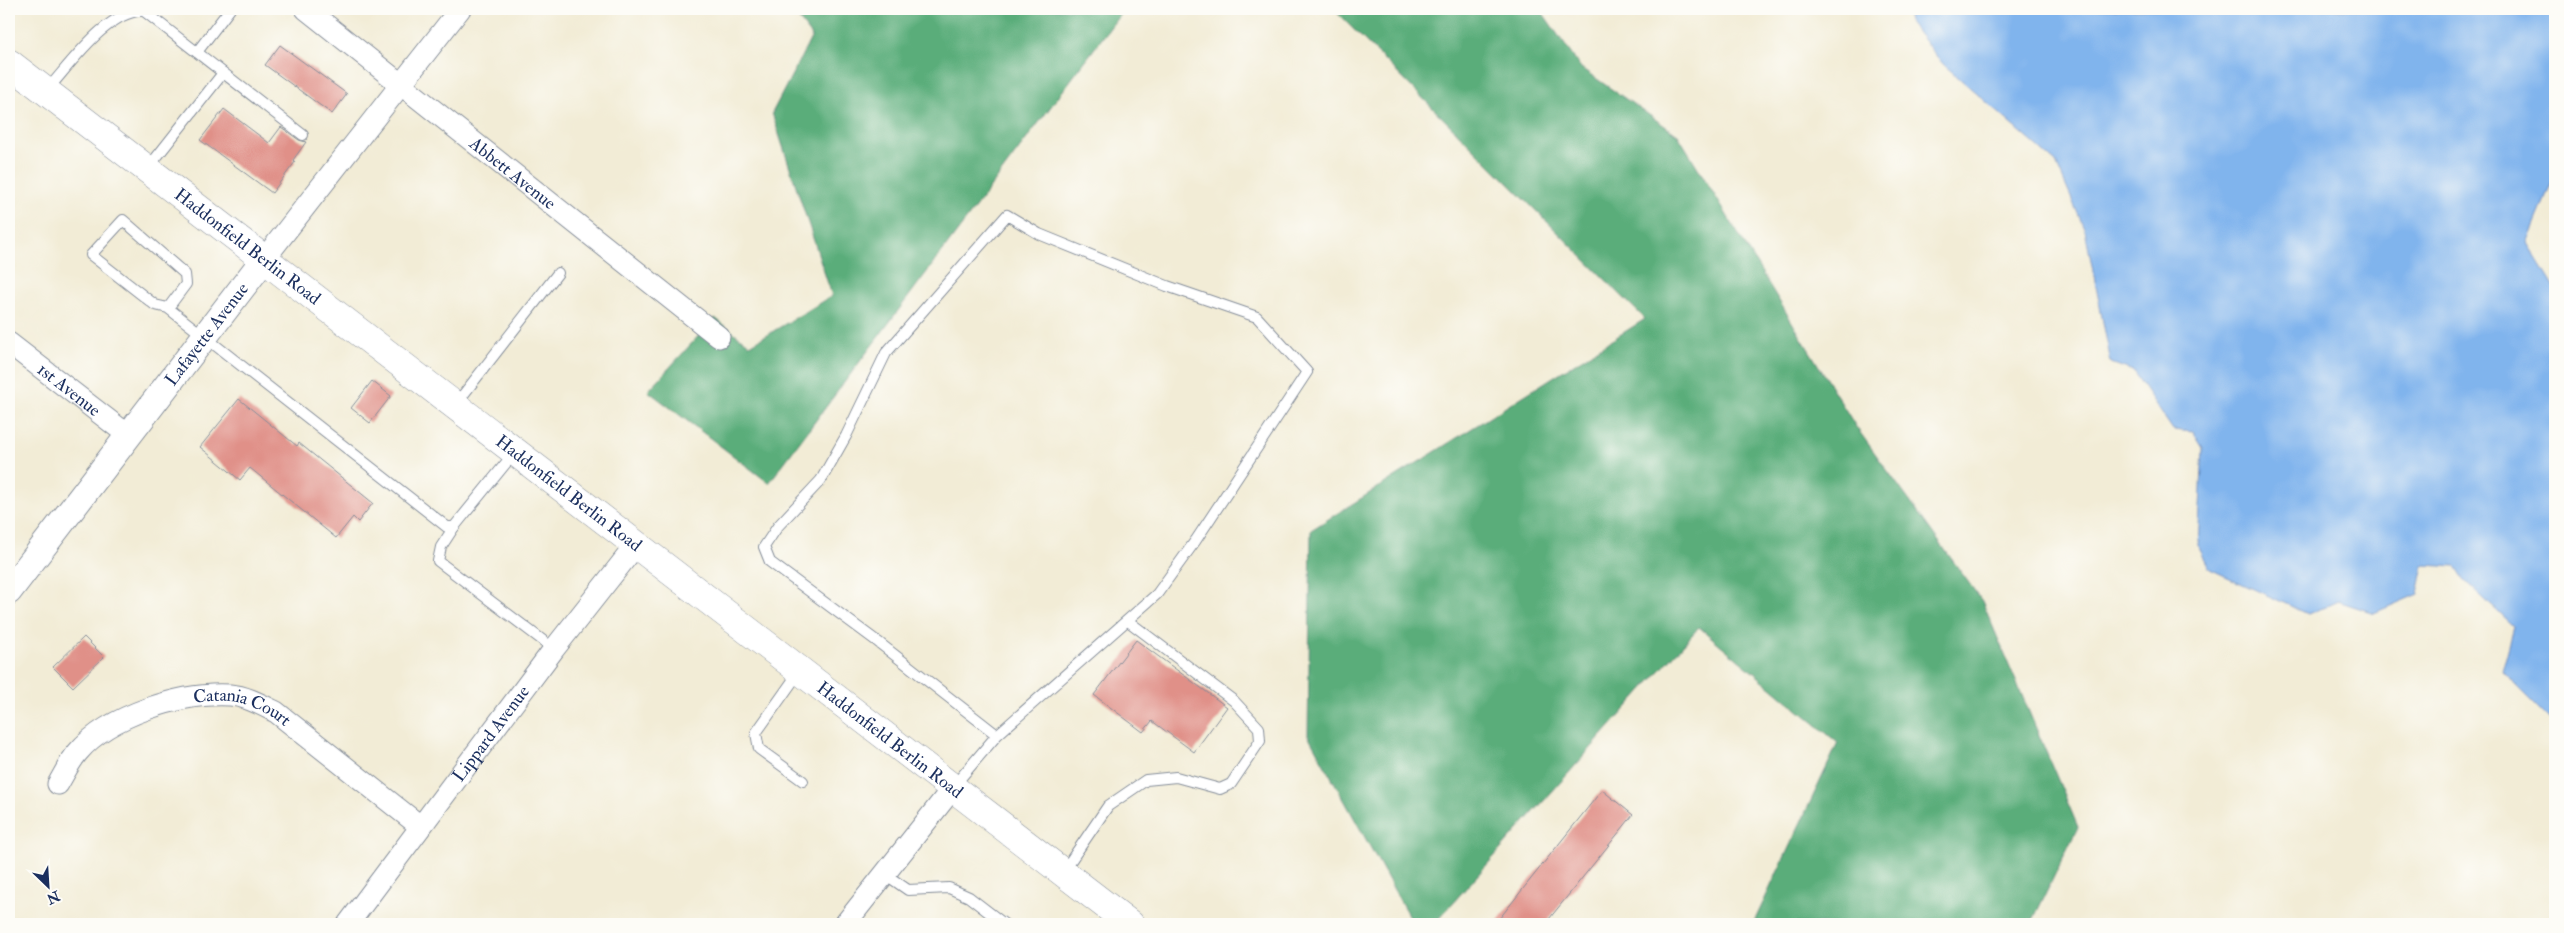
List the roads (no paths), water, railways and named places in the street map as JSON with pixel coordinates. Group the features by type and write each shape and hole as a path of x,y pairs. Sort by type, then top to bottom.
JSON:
{"main road":[{"name":"Haddonfield Berlin Road","path":"9,63 1130,924"}],"street":[{"name":"Abbett Avenue","path":"306,9 719,337"},
{"name":"Lafayette Avenue","path":"9,591 265,258 460,9"},
{"name":"1st Avenue","path":"9,343 129,436"},
{"name":"Lippard Avenue","path":"348,924 554,649 636,545"},
{"name":"Catania Court","path":"58,784 78,751 100,734 130,716 166,703 203,696 231,695 254,701 276,712 420,826"},
{"path":"845,924 952,789"}],"lane":[{"path":"197,52 230,9"},
{"path":"46,91 111,22 133,10 144,11 303,135"},
{"path":"147,169 223,73"},
{"path":"952,789 997,735 1052,684 1128,621 1163,586 1308,372 1257,317 1167,286 1075,249 1039,234 1007,215 886,353 846,436 821,480 778,526 764,548 770,562 878,642 997,735"},
{"path":"168,308 186,284 185,274 122,220 91,255 155,305 168,308 447,527 454,527"},
{"path":"455,405 558,273"},
{"path":"516,452 454,527 441,547 438,561 554,649"},
{"path":"1063,873 1108,806 1146,780 1176,777 1220,789 1231,784 1260,741 1259,728 1234,700 1128,621"},
{"path":"800,671 756,733 759,749 803,781"},
{"path":"885,874 908,890 949,888 969,896 1004,924"}],"water":[{"path":"1907,9 2555,9 2555,175 2527,243 2555,289 2555,725 2502,672 2514,627 2464,580 2456,567 2424,565 2418,594 2374,613 2338,601 2308,614 2210,569 2198,546 2203,448 2193,432 2173,430 2133,371 2111,363 2085,230 2056,163 1943,64 1909,22"}]}
